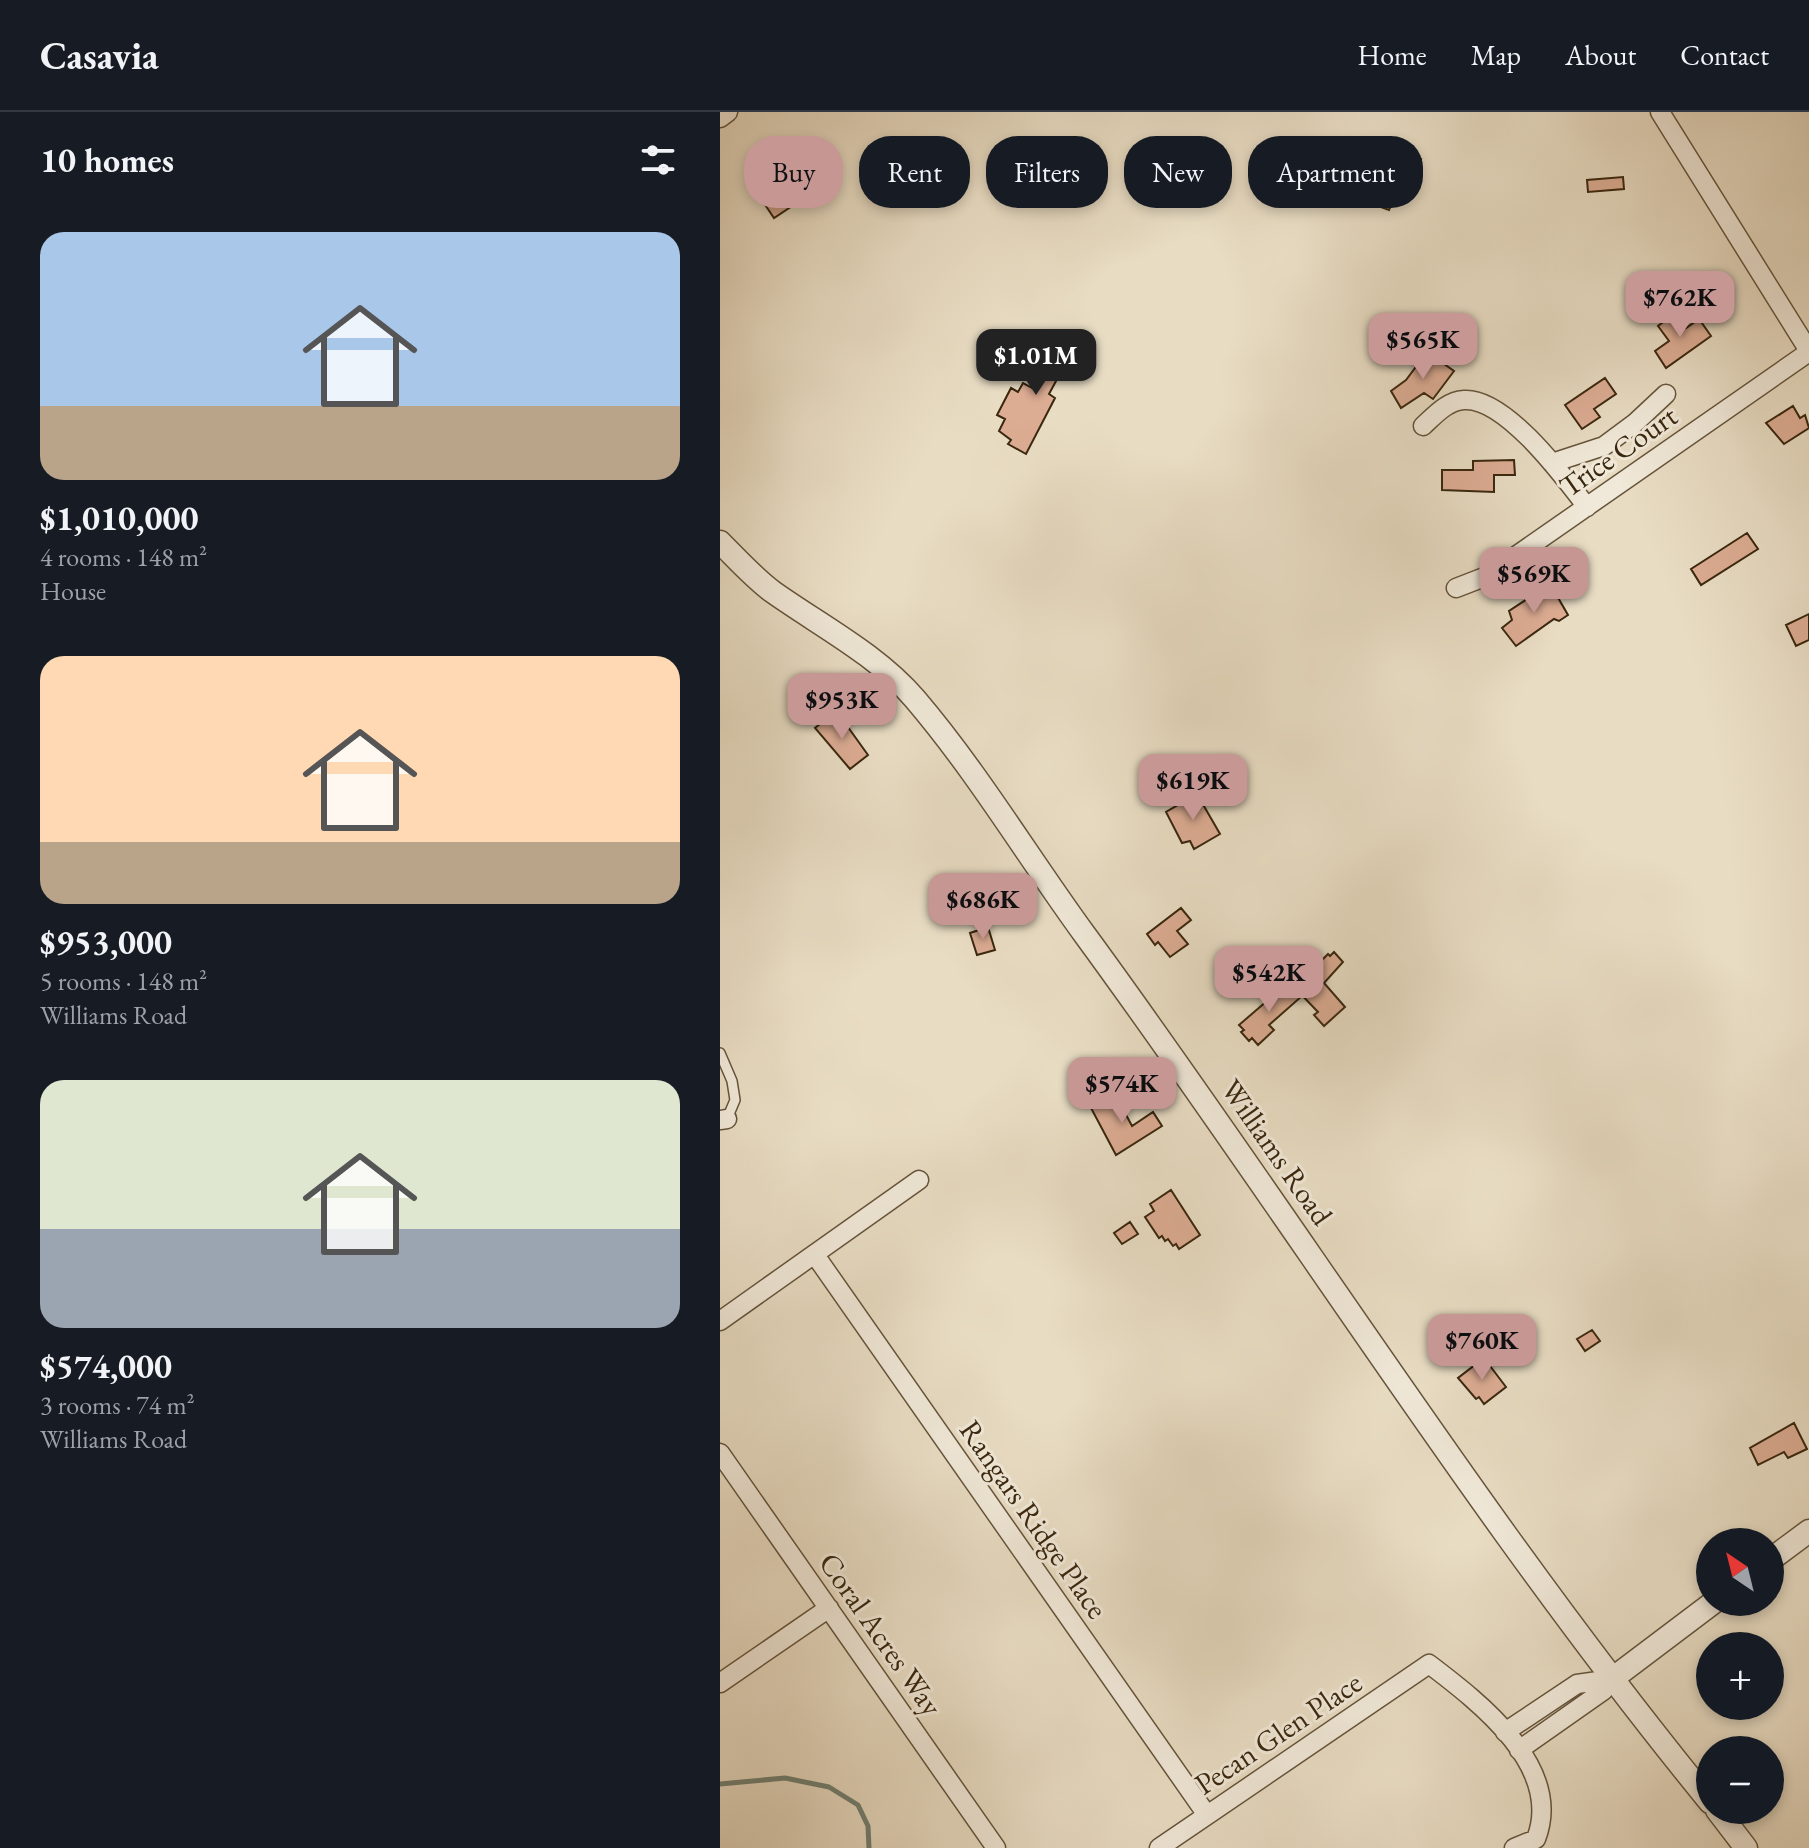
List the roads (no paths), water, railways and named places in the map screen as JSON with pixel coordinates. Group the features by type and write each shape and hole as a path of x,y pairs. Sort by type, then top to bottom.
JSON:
{"street":[{"path":"720,118 728,112"},
{"path":"1660,112 1809,351"},
{"name":"Trice Court","path":"1456,588 1487,576 1809,351"},
{"path":"1552,463 1604,446 1666,394"},
{"path":"1423,426 1442,408 1461,400 1477,401 1501,413 1552,463 1587,507"},
{"name":"Williams Road","path":"720,542 768,589 879,666 911,695 954,747 1030,859 1172,1053 1547,1593 1696,1784"},
{"path":"720,1321 919,1180"},
{"name":"Rangars Ridge Place","path":"815,1255 1207,1815"},
{"name":"Coral Acres Way","path":"720,1453 996,1848"},
{"path":"1784,1550 1809,1531"},
{"path":"720,1683 829,1608"},
{"path":"1519,1750 1603,1691 1612,1679 1696,1616"},
{"name":"Pecan Glen Place","path":"1159,1848 1429,1664 1474,1697 1505,1732"},
{"path":"1514,1848 1536,1839 1542,1823 1538,1782 1528,1761 1505,1732 1577,1684 1612,1679"},
{"path":"1728,1824 1746,1848"}],"lane":[{"path":"720,1053 732,1081 735,1100 724,1120"}],"waterway":[{"path":"720,1784 785,1778 829,1787 858,1805 868,1826 869,1848"}]}
